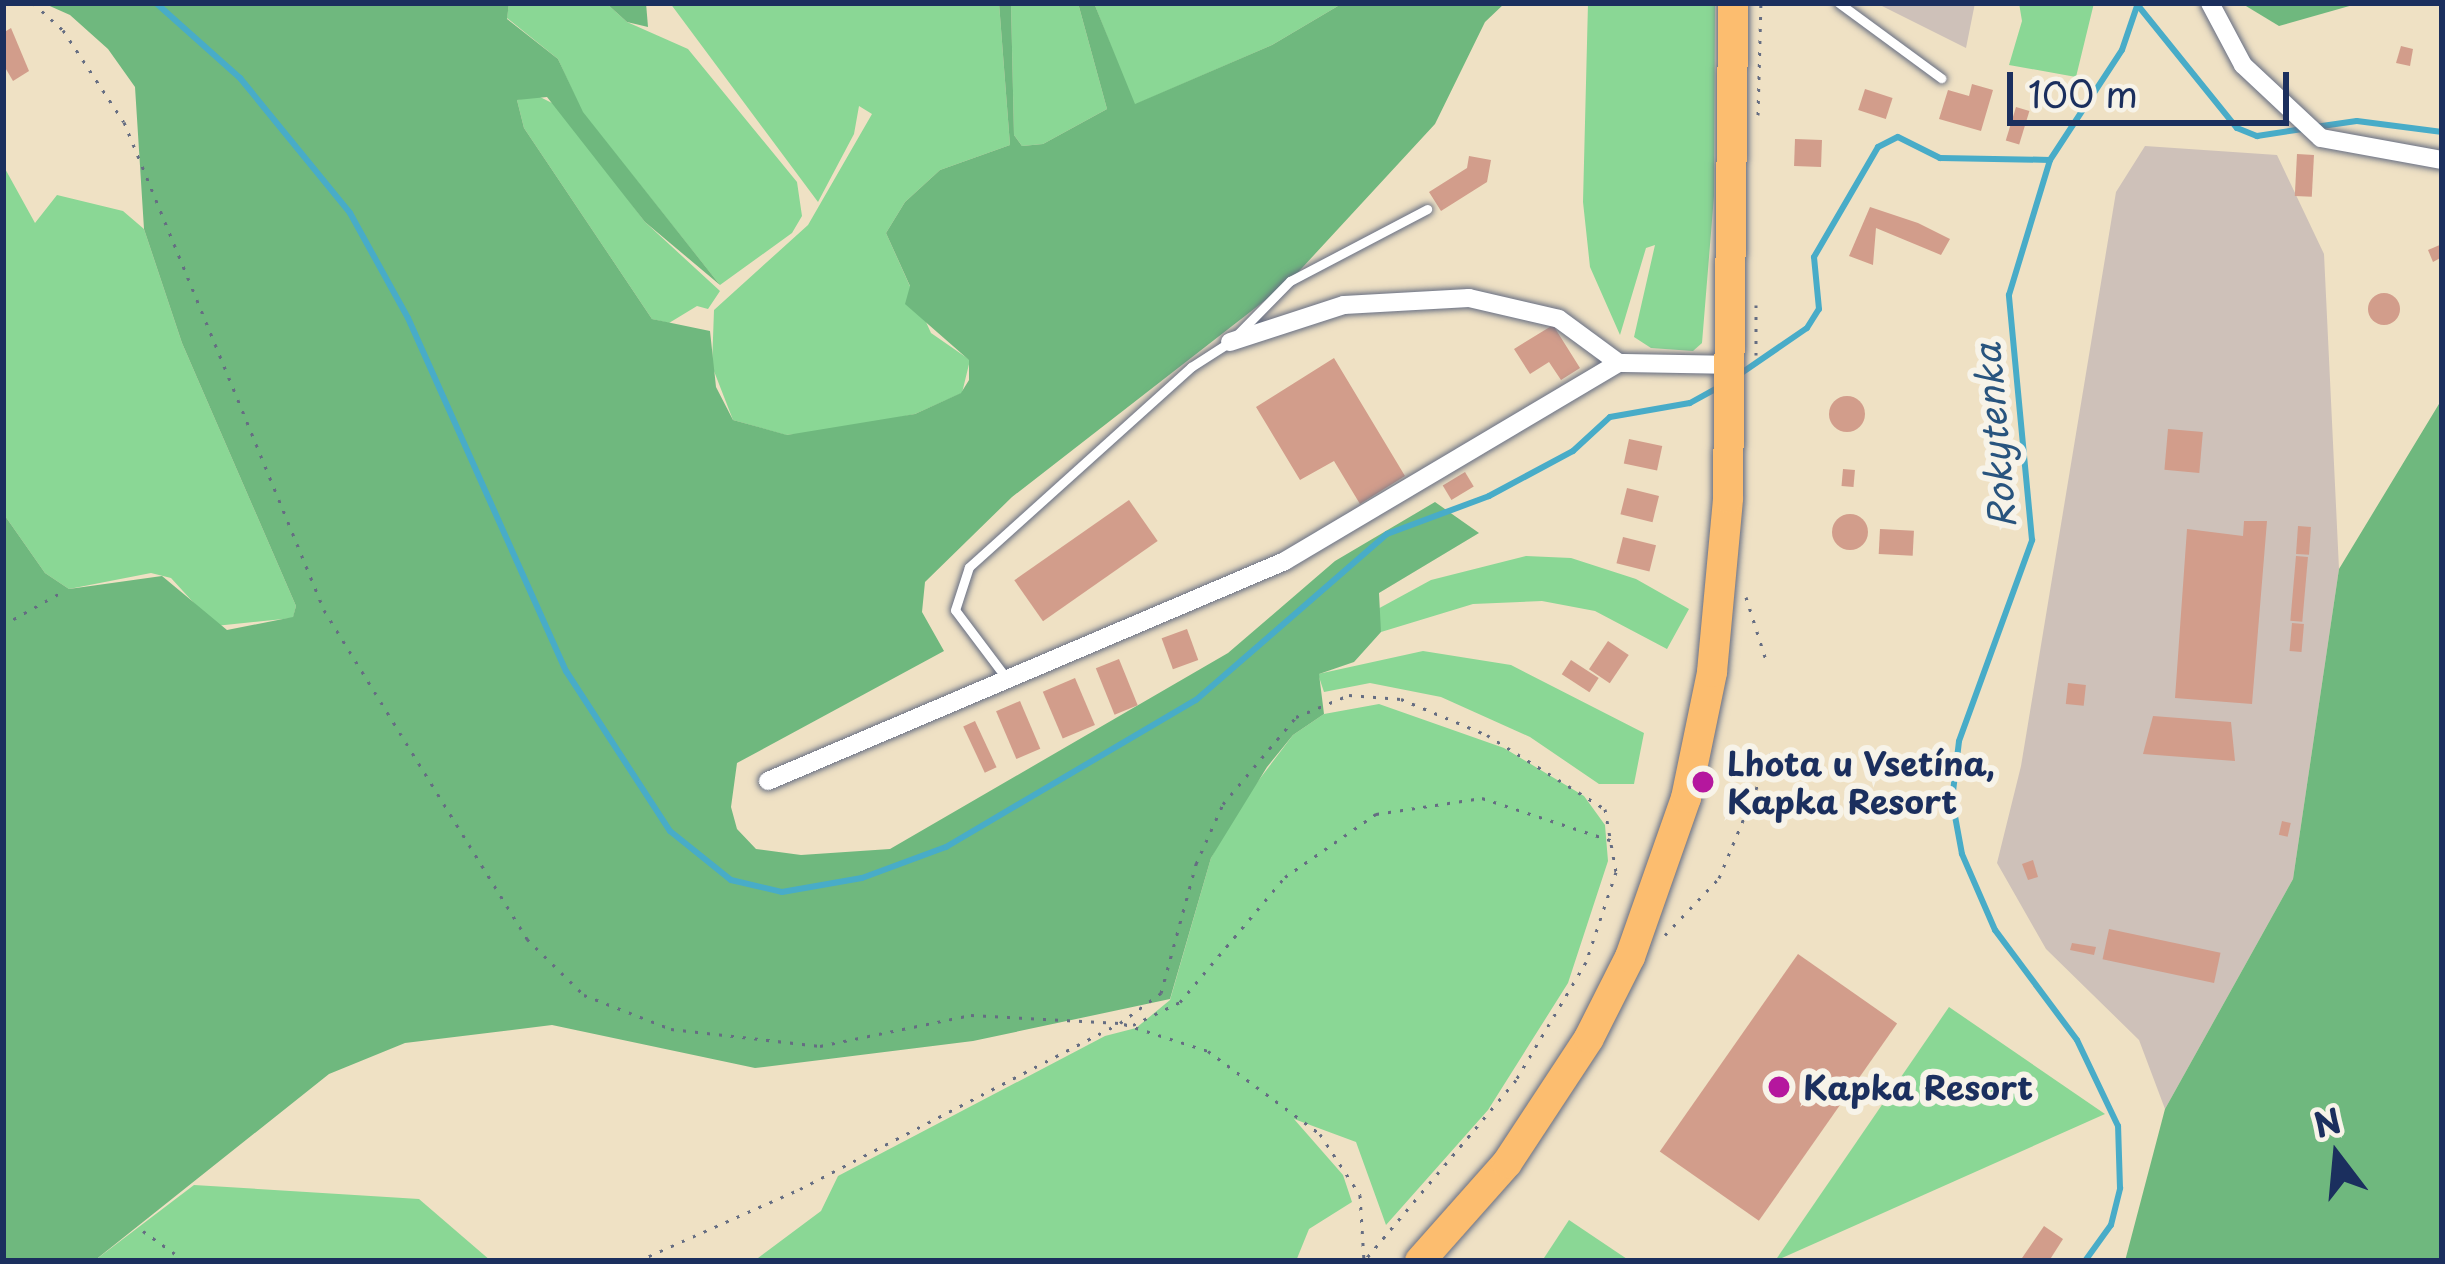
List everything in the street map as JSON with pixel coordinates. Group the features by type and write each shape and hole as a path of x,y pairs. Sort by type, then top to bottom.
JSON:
{"main road":[{"path":"1420,1261 1507,1163 1566,1078 1610,999 1661,876 1712,672 1729,376 1733,3"}],"street":[{"path":"2210,3 2243,65 2321,138 2442,160"},
{"path":"1230,342 1344,305 1469,298 1559,319 1619,363 1729,376"},
{"path":"768,781 1285,561 1619,363"}],"lane":[{"path":"1839,3 1941,78"},
{"path":"1006,679 960,624 958,581 1191,367 1230,342 1306,268 1427,209"}],"path":[{"path":"33,3 63,30 124,122 324,610 526,939 584,994 671,1029 801,1045 863,1043 971,1016 1120,1023 1208,1052 1320,1134 1360,1195 1364,1260"},
{"path":"3,626 60,593"},
{"path":"638,1261 800,1189 1120,1023 1160,993 1196,864 1223,804 1282,730 1325,699 1401,700 1527,754 1605,809 1616,842 1616,872 1586,962 1539,1046 1455,1160 1364,1260"},
{"path":"1131,1026 1180,1002 1285,877 1376,814 1482,798 1616,842"},
{"path":"142,1231 185,1261"}],"shaded area":[{"path":"1876,3 1975,3 1966,48"},
{"path":"2145,146 2277,155 2324,254 2339,569 2293,879 2165,1109 2139,1040 2046,949 1997,863 2021,766 2116,192"}],"green space":[{"path":"43,3 509,3 507,19 558,59 583,112 720,285 645,222 547,97 517,100 524,128 652,319 710,331 716,387 733,420 787,435 915,414 961,393 969,380 969,360 905,304 910,286 886,233 905,202 940,170 1010,145 999,3 1011,3 1014,135 1022,146 1043,144 1107,109 1078,3 1094,3 1135,104 1272,45 1343,3 1505,3 1485,22 1435,124 1290,281 1012,497 925,582 922,612 944,651 737,763 731,807 737,829 756,849 801,855 890,849 1228,653 1335,561 1435,502 1479,533 1379,593 1381,632 1354,662 1319,674 1324,714 1293,735 1267,767 1211,858 1170,999 973,1041 755,1068 552,1025 405,1043 329,1074 94,1261 3,1261 3,513 45,573 69,589 162,576 227,630 293,617 296,606 182,343 144,229 135,87 108,49 70,15"},
{"path":"509,3 606,3 627,22 688,49 797,182 802,216 792,233 720,285 582,112 558,59 507,18"},
{"path":"606,3 646,3 648,27 627,22"},
{"path":"670,3 999,3 1010,145 940,170 905,202 886,233 931,333 970,360 962,393 915,414 834,431 786,435 733,420 712,366 714,310 808,225 872,114 859,106 854,134 818,202"},
{"path":"1011,3 1078,3 1107,109 1043,144 1022,146 1014,135"},
{"path":"1094,3 1343,3 1272,45 1134,105"},
{"path":"1588,3 1715,3 1714,196 1702,343 1693,351 1651,348 1634,337 1655,245 1646,248 1620,335 1590,267 1583,202"},
{"path":"2019,3 2094,3 2076,77 2009,65 2022,21"},
{"path":"2241,3 2360,3 2279,26"},
{"path":"536,95 558,106 645,222 720,291 708,309 697,306 669,323 652,319 524,128 517,100"},
{"path":"3,165 35,223 57,195 123,211 144,229 182,343 296,606 293,618 215,626 171,578 151,573 69,589 45,573 3,513"},
{"path":"2442,399 2442,1261 2125,1261 2165,1109 2293,879 2339,569"},
{"path":"1526,556 1571,558 1636,579 1689,609 1667,649 1595,611 1542,601 1473,604 1381,632 1374,611 1431,580"},
{"path":"1423,651 1511,665 1644,733 1634,784 1599,784 1530,737 1441,697 1370,683 1324,692 1318,674"},
{"path":"1379,704 1504,748 1584,796 1605,825 1608,861 1568,983 1488,1110 1386,1225 1356,1142 1294,1119 1343,1175 1352,1202 1309,1229 1296,1261 754,1261 821,1211 838,1176 1105,1036 1136,1028 1170,1000 1211,858 1236,810 1293,735 1324,714"},
{"path":"1949,1007 2105,1114 1775,1261"},
{"path":"194,1185 419,1199 491,1261 94,1261"},
{"path":"1569,1220 1630,1261 1542,1261"}],"building":[{"path":"11,28 29,71 13,81 3,64 3,33"},
{"path":"2401,46 2413,49 2410,66 2396,63"},
{"path":"1972,84 1993,90 1981,131 1939,119 1948,90 1969,96"},
{"path":"1865,89 1893,98 1886,119 1858,110"},
{"path":"2016,107 2029,111 2019,145 2006,140"},
{"path":"1795,139 1822,140 1821,167 1794,166"},
{"path":"2297,154 2314,155 2312,197 2295,196"},
{"path":"1469,156 1491,160 1487,182 1441,211 1429,192 1467,168"},
{"path":"1870,207 1950,239 1941,255 1876,228 1873,265 1849,256"},
{"path":"2442,244 2442,257 2433,262 2428,250"},
{"path":"2384,293 2395,298 2400,309 2395,320 2384,325 2373,320 2368,309 2373,298"},
{"path":"1553,325 1580,368 1561,380 1549,362 1530,374 1514,349"},
{"path":"1334,358 1405,476 1360,504 1334,461 1300,480 1256,407"},
{"path":"1847,396 1860,401 1865,414 1860,427 1847,432 1834,427 1829,414 1834,401"},
{"path":"2168,429 2203,432 2199,473 2164,470"},
{"path":"1629,439 1662,446 1657,471 1624,463"},
{"path":"1843,469 1855,470 1853,487 1842,486"},
{"path":"1465,472 1474,487 1451,500 1443,485"},
{"path":"1627,488 1659,496 1652,522 1620,514"},
{"path":"1129,500 1158,541 1043,621 1014,580"},
{"path":"1850,514 1862,520 1868,532 1862,544 1850,550 1838,544 1832,532 1838,520"},
{"path":"2244,521 2267,521 2252,704 2175,698 2187,529 2243,536"},
{"path":"2298,526 2311,527 2309,555 2296,554"},
{"path":"1880,529 1914,531 1913,556 1879,554"},
{"path":"1623,537 1656,545 1649,571 1616,563"},
{"path":"2296,556 2308,557 2302,622 2290,621"},
{"path":"2292,623 2304,624 2302,652 2290,651"},
{"path":"1187,629 1198,660 1173,669 1162,638"},
{"path":"1608,641 1629,655 1610,683 1589,669"},
{"path":"1119,659 1138,705 1115,715 1096,668"},
{"path":"1571,660 1599,678 1589,692 1562,674"},
{"path":"1075,678 1095,725 1063,739 1043,692"},
{"path":"2068,683 2086,685 2084,706 2066,704"},
{"path":"1020,701 1040,749 1016,759 996,711"},
{"path":"2153,716 2231,722 2235,761 2143,754"},
{"path":"975,721 997,767 985,773 963,726"},
{"path":"2282,821 2291,823 2288,837 2279,835"},
{"path":"2033,860 2038,877 2028,880 2022,864"},
{"path":"2109,929 2221,953 2214,983 2103,959"},
{"path":"2072,943 2096,947 2094,955 2070,950"},
{"name":"Kapka Resort","path":"1798,954 1897,1023 1759,1221 1660,1151"},
{"path":"2044,1226 2063,1239 2049,1261 2020,1261"}],"waterway":[{"path":"156,3 240,78 350,213 408,318 566,671 670,831 731,880 782,892 862,878 946,847 1196,700 1387,534 1489,496 1573,451 1610,417 1690,403 1719,387"},
{"name":"Rokytenka","path":"2085,1261 2111,1225 2120,1188 2118,1126 2077,1040 1995,930 1962,854 1952,800 1959,741 2032,540 2009,295 2050,160 2122,50 2138,3"},
{"path":"2140,8 2237,128 2257,136 2302,129"},
{"path":"2315,127 2357,121 2442,132"},
{"path":"1740,374 1807,328 1819,309 1814,257 1878,147 1898,137 1940,158 2050,160"}],"place":[{"name":"Lhota u Vsetína, Kapka Resort","path":"1703,782"},
{"name":"Kapka Resort","path":"1779,1087"}]}
